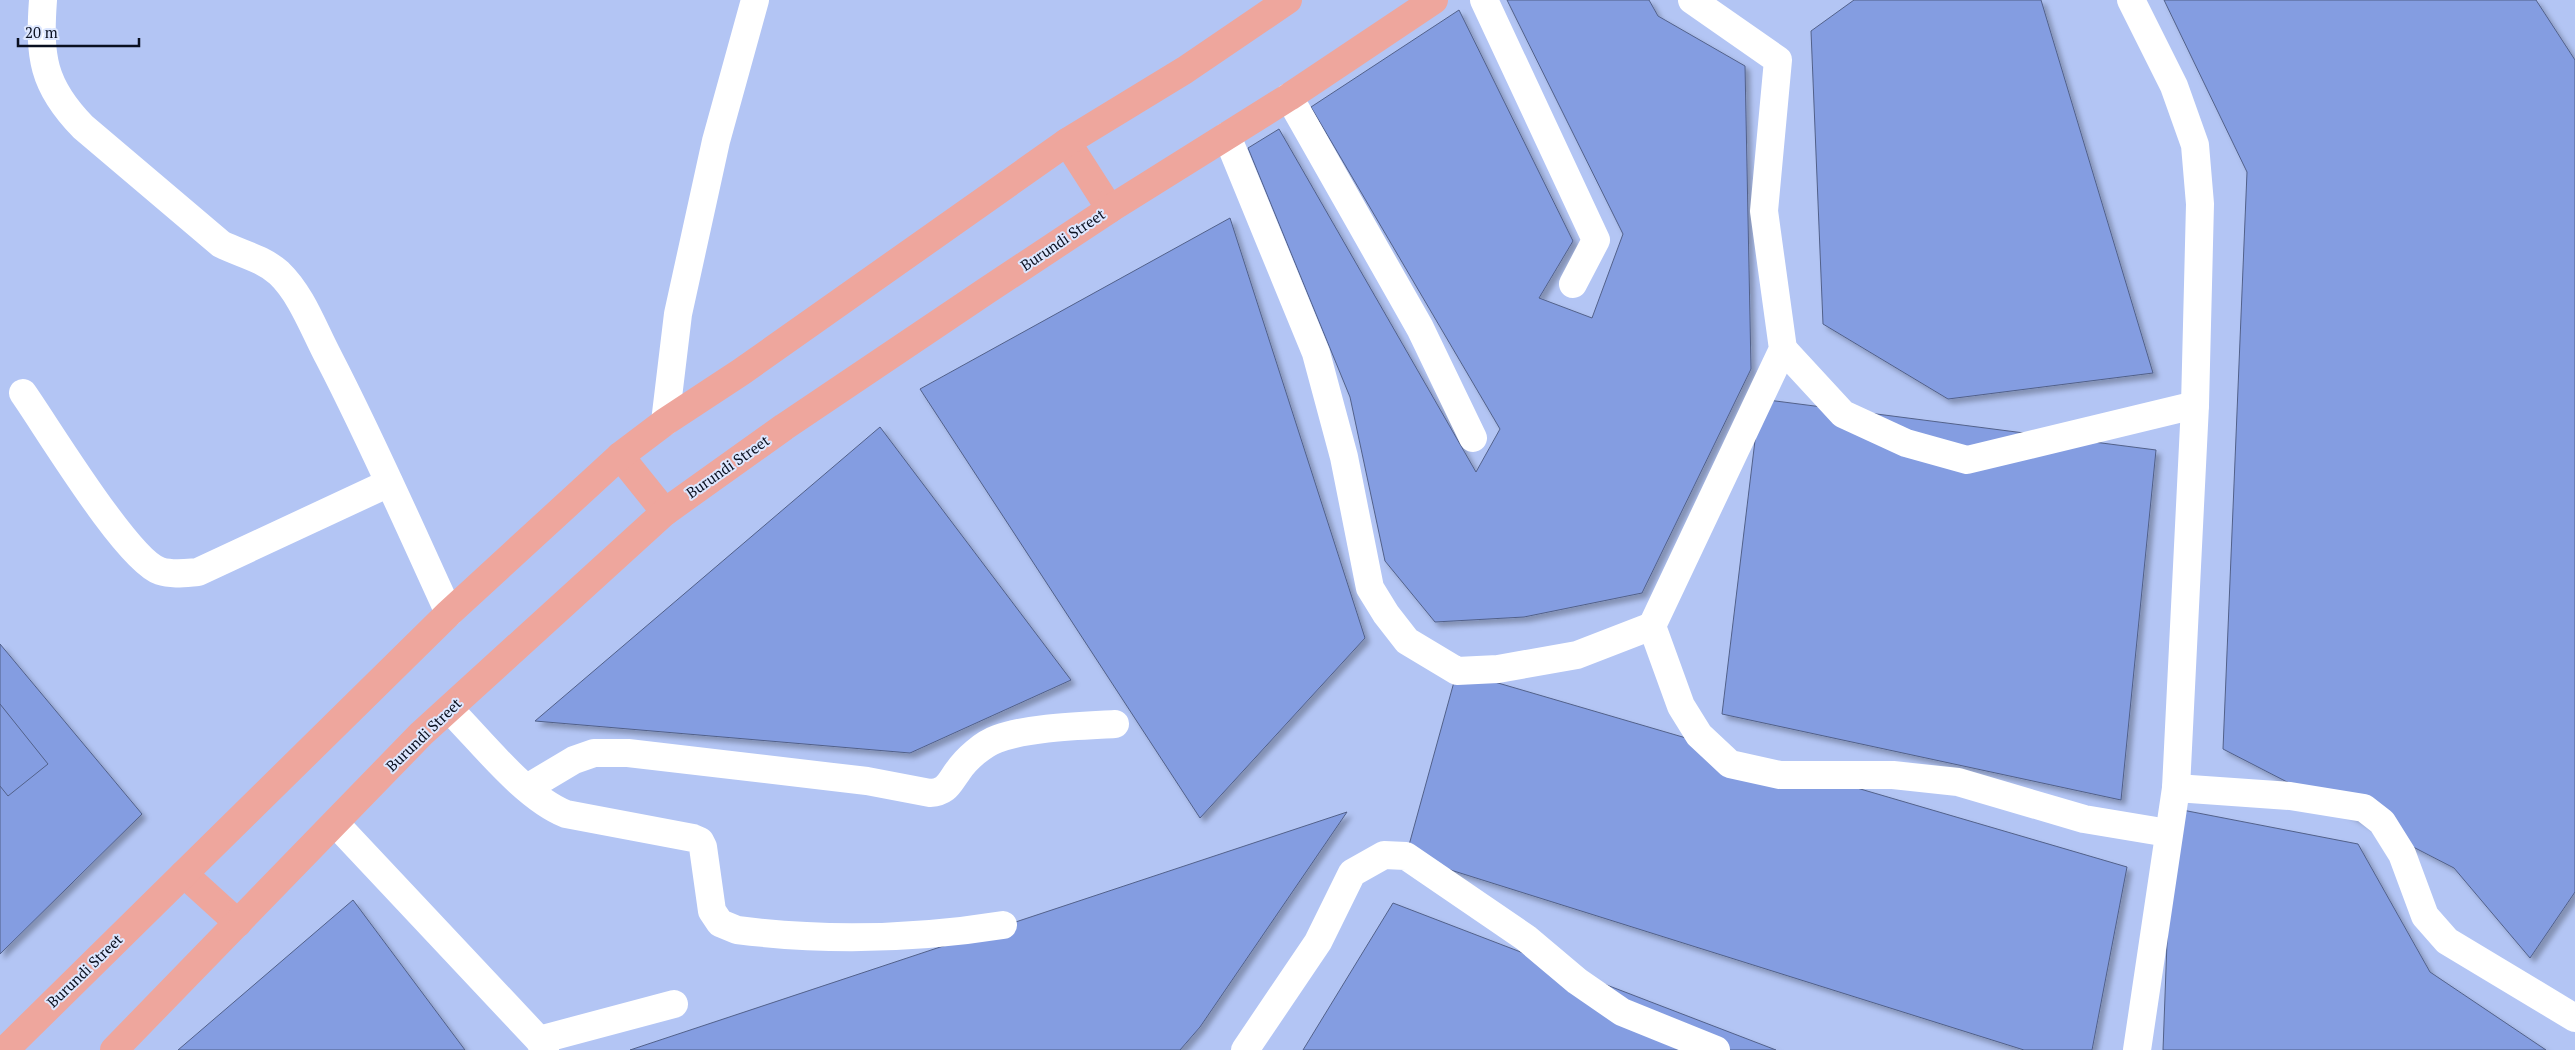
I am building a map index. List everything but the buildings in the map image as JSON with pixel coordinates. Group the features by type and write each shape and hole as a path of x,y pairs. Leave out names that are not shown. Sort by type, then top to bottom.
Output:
{"main road":[{"name":"Burundi Street","path":"5,1050 449,613 620,456 664,422 741,372 1067,142 1184,70 1288,0"},
{"name":"Burundi Street","path":"114,1050 336,824 421,734 450,710 664,512 792,421 1110,209 1289,97 1434,0"},
{"path":"1067,142 1110,209"},
{"path":"620,456 664,512"},
{"path":"184,874 238,923"}],"street":[{"path":"43,0 41,33 49,82 64,107 83,127 222,244 240,254 263,261 279,274 295,293 345,389 449,613"},
{"path":"664,422 678,314 716,141 755,0"},
{"path":"1484,0 1596,240 1573,284"},
{"path":"1227,136 1316,353 1344,458 1370,588 1386,614 1408,641 1457,671 1498,669 1577,655 1652,626 1783,348 1764,211 1778,60 1692,0"},
{"path":"2131,0 2174,86 2195,145 2200,204 2196,405 2176,788 2137,1050"},
{"path":"1289,97 1420,328 1473,438"},
{"path":"1783,348 1843,414 1906,444 1967,460 2196,405"},
{"path":"23,393 122,538 142,560 159,570 179,574 198,572 389,483"},
{"path":"1652,626 1681,706 1698,735 1730,764 1780,775 1892,775 1958,782 2084,819 2168,833"},
{"path":"450,710 527,788 551,808 566,814 693,838 700,841 703,847 712,911 720,923 736,930 861,936 949,932 1002,925"},
{"path":"527,788 574,760 594,753 628,753 866,781 939,793 947,788 958,770 968,760 996,740 1056,727 1115,724"},
{"path":"2176,788 2290,796 2364,808 2382,822 2402,854 2425,916 2447,941 2575,1018"},
{"path":"336,824 542,1045 674,1004"},
{"path":"1245,1050 1318,942 1352,873 1384,854 1406,856 1526,938 1577,981 1622,1012 1716,1050"}]}
